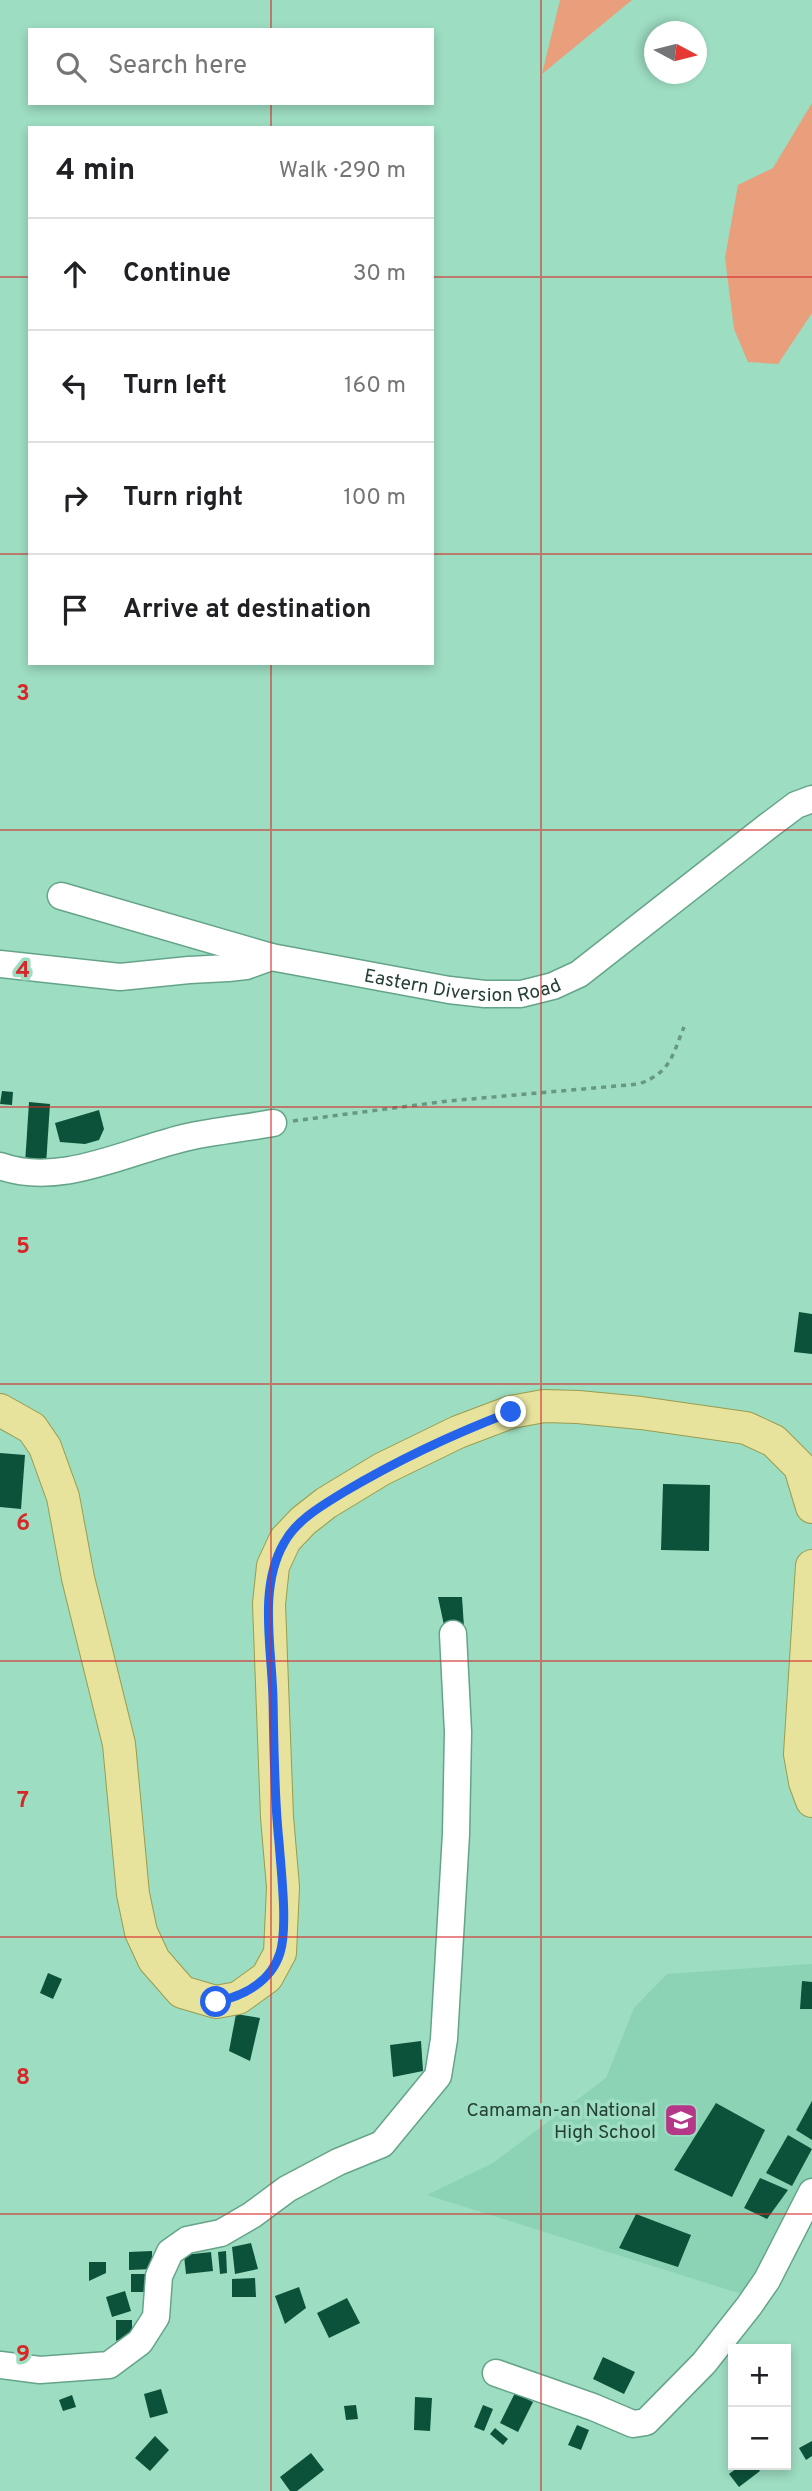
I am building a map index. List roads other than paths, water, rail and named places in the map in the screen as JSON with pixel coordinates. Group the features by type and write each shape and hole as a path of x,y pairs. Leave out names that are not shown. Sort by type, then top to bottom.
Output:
{"main road":[{"path":"0,1410 32,1428 45,1447 63,1497 78,1578 119,1744 132,1894 141,1932 154,1959 182,1992 216,2002 238,1997 267,1977 280,1953 283,1887 276,1817 269,1604 273,1566 285,1540 303,1521 326,1503 383,1469 458,1432 511,1412 544,1406 629,1412 746,1428 774,1441 800,1467 812,1507"},
{"path":"812,1566 800,1754 812,1801"}],"street":[{"name":"Eastern Diversion Road","path":"61,896 271,957 380,978 485,994 521,994 553,986 579,974 768,826 796,805 812,799"},
{"path":"0,964 120,978 246,966 271,957"},
{"path":"0,1166 15,1171 50,1172 91,1165 188,1137 273,1123"},
{"path":"0,2365 40,2370 109,2365 140,2342 156,2317 159,2276 170,2252 187,2240 220,2233 252,2215 287,2189 338,2162 382,2144 438,2076 444,2039 456,1834 458,1732 453,1634"},
{"path":"496,2373 634,2424 646,2422 704,2363 749,2306 767,2280 812,2192"}],"place":[{"name":"Camaman-an National High School","path":"681,2120"}]}
